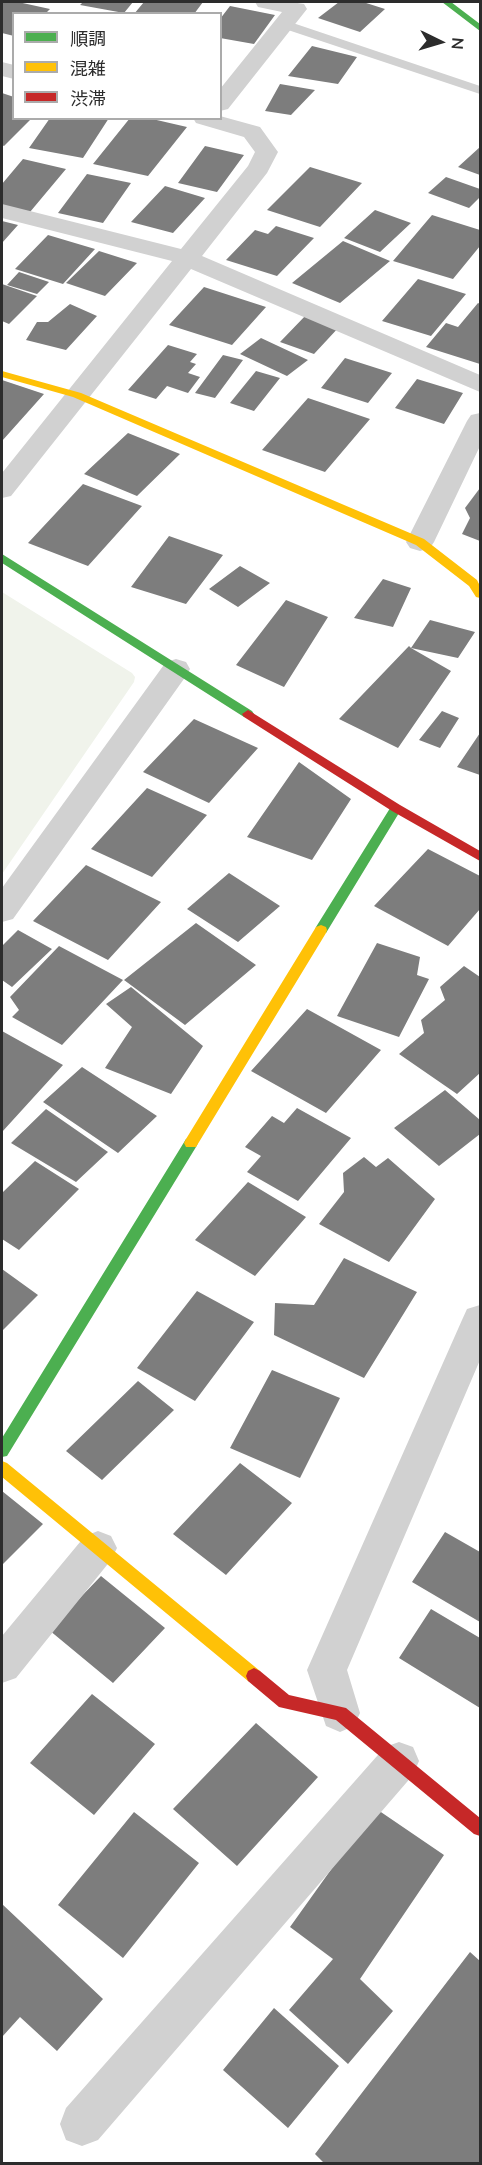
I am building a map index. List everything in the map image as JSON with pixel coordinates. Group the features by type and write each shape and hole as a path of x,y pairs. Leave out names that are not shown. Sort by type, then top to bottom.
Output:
{"main road":[{"path":"446,2 480,28"},
{"path":"2,374 77,395 420,542 473,583 480,594"},
{"path":"2,558 396,808 480,857"},
{"path":"2,1451 396,808"},
{"path":"2,1468 285,1702 340,1713 480,1828"}],"street":[{"path":"222,100 296,9 266,2"},
{"path":"2,490 259,168 267,152 252,132 222,120"},
{"path":"2,211 187,258 480,384"},
{"path":"420,542 480,421"},
{"path":"2,911 176,669"},
{"path":"340,1713 327,1670 480,1320"},
{"path":"2,1665 98,1548"},
{"path":"82,2124 399,1761"}],"lane":[{"path":"284,24 480,90"}],"shaded area":[{"path":"2,592 135,677 134,682 2,874"}],"building":[{"path":"2,2 18,2 50,9 47,12 12,12 12,36 2,33"},
{"path":"83,2 133,2 125,12 80,5"},
{"path":"144,2 203,2 196,12 136,12"},
{"path":"339,2 363,2 385,9 360,32 318,18"},
{"path":"230,6 275,15 254,44 222,38 222,16"},
{"path":"312,46 357,57 338,84 288,76"},
{"path":"280,84 315,90 291,115 265,111"},
{"path":"2,93 12,96 12,120 30,120 4,146 2,145"},
{"path":"49,120 108,120 83,158 29,148"},
{"path":"128,120 157,120 187,127 148,176 93,164"},
{"path":"205,146 244,155 217,192 178,183"},
{"path":"480,147 480,175 458,167"},
{"path":"23,159 66,169 30,212 2,205 2,184"},
{"path":"310,167 362,183 320,227 267,210"},
{"path":"87,174 131,183 103,223 58,213"},
{"path":"446,177 480,189 480,197 469,208 428,193"},
{"path":"165,186 205,198 173,233 131,222"},
{"path":"375,210 411,223 380,252 344,238"},
{"path":"432,215 480,230 480,246 453,279 393,261"},
{"path":"2,221 18,225 2,243"},
{"path":"276,226 314,238 277,276 226,260 255,230 268,234"},
{"path":"48,235 95,249 63,284 15,269"},
{"path":"343,241 390,261 340,303 292,283"},
{"path":"99,251 137,263 105,296 66,283"},
{"path":"19,272 49,282 37,294 7,285"},
{"path":"418,279 466,294 431,336 382,321"},
{"path":"2,284 37,296 9,324 2,321"},
{"path":"204,287 266,307 232,345 169,325"},
{"path":"478,303 480,304 480,364 426,347 446,323 458,327"},
{"path":"70,304 97,316 66,350 26,340 37,322 48,322"},
{"path":"307,314 340,326 314,354 280,342"},
{"path":"261,338 308,360 287,376 240,354"},
{"path":"168,345 197,354 190,362 196,364 188,373 200,377 188,393 167,386 156,399 128,390"},
{"path":"223,355 243,360 215,398 195,393"},
{"path":"345,358 392,373 368,403 321,388"},
{"path":"256,371 280,378 254,411 230,403"},
{"path":"417,379 463,393 444,424 395,408"},
{"path":"2,380 44,394 2,441"},
{"path":"308,398 370,419 325,472 262,450"},
{"path":"128,433 180,454 137,496 84,474"},
{"path":"83,484 142,506 88,566 28,543"},
{"path":"480,488 480,541 462,534 470,518 465,508"},
{"path":"169,536 223,555 186,604 131,587"},
{"path":"240,566 270,583 238,607 209,589"},
{"path":"383,579 411,588 393,627 354,618"},
{"path":"286,600 328,617 284,687 236,665"},
{"path":"430,620 475,632 458,658 411,648"},
{"path":"409,646 451,671 398,748 339,719"},
{"path":"442,711 459,718 440,748 419,740"},
{"path":"194,719 258,748 209,803 143,772"},
{"path":"480,733 480,775 457,767"},
{"path":"299,762 351,799 312,860 247,837"},
{"path":"147,788 207,815 152,877 91,849"},
{"path":"428,849 480,876 480,909 448,946 374,906"},
{"path":"86,865 161,902 108,960 33,921"},
{"path":"229,873 280,906 238,942 187,909"},
{"path":"196,923 256,965 185,1025 124,980"},
{"path":"18,930 52,949 12,987 2,980 2,946"},
{"path":"377,943 420,957 417,975 429,979 399,1037 337,1016"},
{"path":"59,946 123,980 62,1045 12,1017 19,1010 10,997"},
{"path":"464,966 480,977 480,1073 457,1094 399,1054 424,1033 421,1020 445,1000 440,987"},
{"path":"131,987 203,1046 171,1094 105,1068 132,1027 106,1004"},
{"path":"307,1009 381,1050 326,1113 251,1071"},
{"path":"2,1031 63,1065 2,1132"},
{"path":"82,1067 157,1116 118,1153 43,1102"},
{"path":"445,1090 480,1120 480,1134 439,1166 394,1128"},
{"path":"297,1108 351,1138 298,1201 247,1172 261,1156 245,1147 272,1116 284,1123"},
{"path":"46,1109 108,1152 76,1182 11,1143"},
{"path":"364,1157 376,1167 388,1158 435,1199 389,1262 319,1224 344,1192 343,1173"},
{"path":"35,1161 79,1189 19,1250 2,1239 2,1193"},
{"path":"248,1182 306,1217 255,1276 195,1240"},
{"path":"344,1258 417,1292 364,1378 274,1335 275,1303 314,1305"},
{"path":"2,1269 38,1295 2,1331"},
{"path":"197,1291 254,1322 195,1401 137,1368"},
{"path":"272,1370 340,1398 300,1478 230,1448"},
{"path":"138,1381 174,1410 102,1480 66,1451"},
{"path":"240,1463 292,1503 226,1575 173,1534"},
{"path":"2,1491 43,1524 2,1565"},
{"path":"445,1532 480,1552 480,1622 412,1582"},
{"path":"101,1576 165,1628 113,1683 49,1630"},
{"path":"431,1609 480,1638 480,1708 399,1658"},
{"path":"92,1694 155,1744 94,1815 30,1763"},
{"path":"256,1723 318,1777 237,1866 173,1809"},
{"path":"375,1808 444,1855 360,1979 393,2011 348,2064 289,2010 333,1959 290,1927"},
{"path":"134,1812 199,1863 123,1958 58,1905"},
{"path":"2,1904 103,1999 57,2051 20,2017 2,2037"},
{"path":"470,1952 480,1961 480,2164 325,2164 315,2154"},
{"path":"274,2008 339,2066 288,2128 223,2070"}],"traffic: fast":[{"path":"446,2 480,28"},
{"path":"2,558 248,714"},
{"path":"321,930 396,808"},
{"path":"2,1451 191,1143"}],"traffic: slow":[{"path":"2,374 77,395 420,542 473,583 480,594"},
{"path":"191,1143 321,930"},
{"path":"2,1468 254,1676"}],"traffic: jam":[{"path":"248,714 396,808 480,857"},
{"path":"254,1676 285,1702 340,1713 480,1828"}]}
